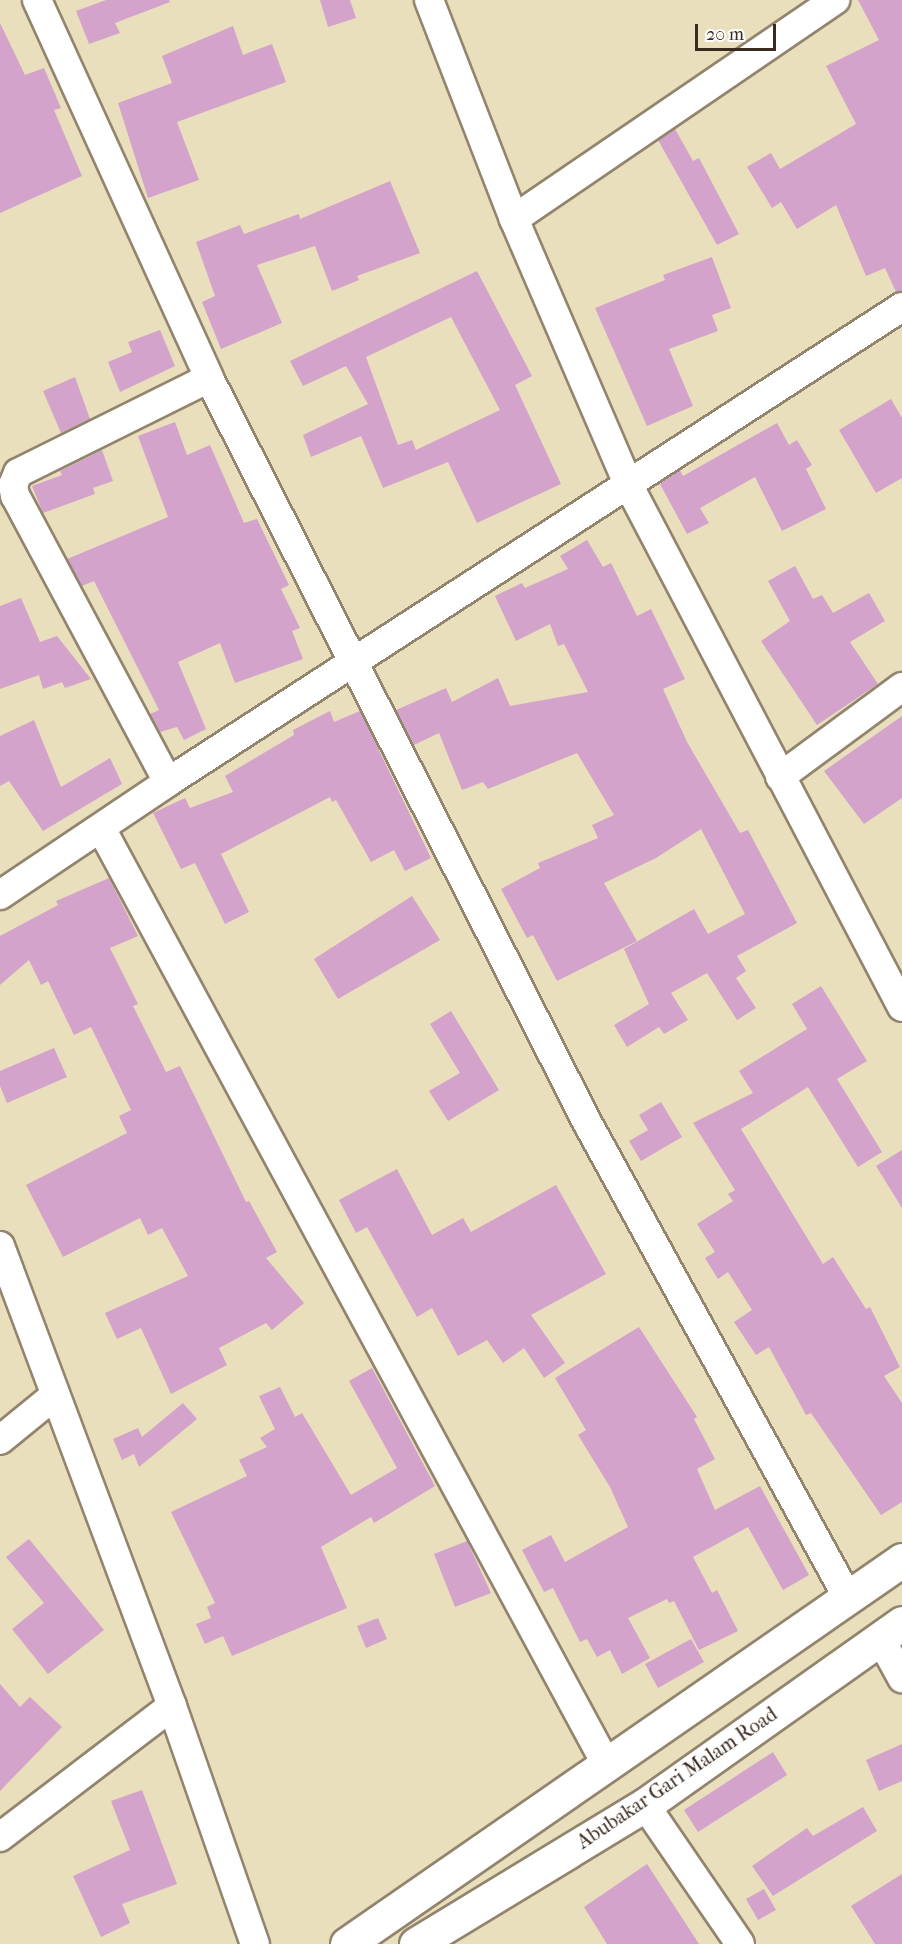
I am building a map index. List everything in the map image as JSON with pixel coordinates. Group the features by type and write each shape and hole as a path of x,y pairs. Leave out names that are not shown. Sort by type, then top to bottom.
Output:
{"street":[{"path":"37,0 209,378 356,662 588,1124 847,1596"},
{"path":"429,0 514,219 629,486 902,1007"},
{"path":"514,219 835,0"},
{"path":"0,896 102,830 168,782 902,308"},
{"path":"168,782 15,496 13,485 18,473 209,378"},
{"path":"780,777 902,687"},
{"path":"102,830 605,1762"},
{"path":"0,1246 54,1396 172,1706 255,1944"},
{"path":"0,1440 54,1396"},
{"path":"347,1944 605,1762 902,1560"},
{"path":"891,1631 902,1678"},
{"name":"Abubakar Gari Malam Road","path":"416,1944 645,1805 891,1631"},
{"path":"0,1837 172,1706"},
{"path":"645,1805 740,1944"}],"building":[{"path":"106,0 169,0 170,2 115,23 120,33 89,44 76,11"},
{"path":"320,0 350,0 356,18 328,27"},
{"path":"858,0 902,0 902,291 896,292 885,268 866,276 836,205 797,229 781,202 772,208 747,167 771,153 780,169 856,124 826,66 879,40"},
{"path":"0,23 25,75 44,68 61,108 54,110 82,176 0,213"},
{"path":"233,26 243,55 272,44 286,82 177,122 199,180 148,198 118,103 172,83 162,56"},
{"path":"675,129 693,161 699,158 739,234 717,245 658,140"},
{"path":"390,181 420,253 357,276 359,280 332,291 315,246 257,265 282,323 221,349 202,302 215,296 196,242 240,225 244,234 299,214 300,219"},
{"path":"712,257 731,308 712,315 718,331 669,349 693,406 647,426 595,308 665,280 663,275"},
{"path":"477,271 532,376 515,385 561,484 477,523 448,462 383,488 361,436 311,457 303,435 368,404 346,366 303,386 290,361","holes":["451,317 500,410 416,450 412,440 398,445 366,357"]},
{"path":"160,330 175,366 120,392 108,362 132,352 128,342"},
{"path":"75,377 90,419 61,433 43,391"},
{"path":"891,399 902,418 902,478 876,493 839,430"},
{"path":"175,422 187,455 210,445 244,523 257,519 289,585 281,589 300,628 292,631 303,659 235,683 220,643 178,662 206,729 184,740 177,727 160,732 150,714 159,710 94,581 82,586 67,559 168,517 138,436"},
{"path":"777,423 789,445 797,440 812,465 806,469 826,509 782,531 755,477 700,508 709,523 687,534 660,484 680,470 683,476"},
{"path":"102,450 113,481 93,488 95,494 43,513 32,486 62,475 60,471"},
{"path":"587,540 603,567 611,563 637,616 651,609 685,679 663,689 687,742 740,833 748,830 797,923 737,956 746,971 736,978 756,1008 737,1020 707,973 671,993 688,1020 664,1034 659,1027 627,1047 614,1025 649,1004 624,949 694,909 708,934 745,914 701,829 656,858 604,883 637,941 557,981 533,935 527,938 501,889 540,868 538,863 598,838 592,825 614,815 577,753 488,789 483,782 462,790 439,733 414,745 396,710 446,688 452,702 498,678 510,706 588,692 564,644 558,646 550,624 516,641 495,596 522,583 525,588 568,569 560,556"},
{"path":"795,566 813,599 822,595 833,613 869,593 885,621 850,642 878,684 817,725 761,641 790,621 768,581"},
{"path":"21,598 40,642 57,636 91,679 65,688 62,682 43,689 39,675 0,689 0,606"},
{"path":"330,711 334,722 360,711 431,858 405,871 394,850 371,862 336,800 332,802 330,797 221,854 249,912 225,924 195,863 181,869 153,813 185,798 190,808 233,792 225,776 294,735 293,730"},
{"path":"902,716 902,798 864,824 824,771"},
{"path":"34,720 61,787 110,758 122,784 43,831 9,781 0,786 0,736"},
{"path":"109,878 138,936 110,948 138,1004 133,1006 166,1072 180,1066 246,1202 249,1201 277,1252 266,1258 304,1303 272,1330 266,1323 219,1348 227,1365 171,1394 141,1328 117,1339 105,1313 188,1276 162,1228 148,1235 140,1218 63,1257 26,1185 127,1133 119,1116 131,1110 91,1027 74,1035 48,981 41,985 29,960 0,985 0,936 58,905 56,901"},
{"path":"412,896 440,940 338,999 314,959"},
{"path":"821,986 867,1061 837,1079 882,1152 858,1167 808,1087 741,1129 823,1264 833,1257 866,1309 870,1307 900,1367 884,1376 902,1403 902,1502 881,1515 811,1413 806,1415 769,1347 756,1355 734,1322 752,1310 728,1272 718,1279 705,1258 715,1252 697,1224 733,1201 728,1194 735,1190 693,1123 753,1093 739,1071 807,1029 792,1004"},
{"path":"451,1011 499,1090 448,1121 429,1091 460,1073 430,1024"},
{"path":"54,1048 67,1077 7,1103 0,1086 0,1071"},
{"path":"661,1102 682,1137 641,1161 629,1141 648,1130 639,1115"},
{"path":"902,1150 902,1208 876,1166"},
{"path":"397,1169 432,1235 463,1218 471,1232 556,1185 606,1274 531,1315 565,1363 544,1378 524,1348 503,1363 487,1340 458,1356 432,1308 417,1317 367,1227 356,1233 339,1200"},
{"path":"639,1327 697,1417 694,1419 715,1459 697,1469 715,1510 760,1486 809,1575 783,1590 748,1527 693,1557 712,1593 717,1590 738,1631 699,1650 674,1601 669,1603 667,1599 628,1618 650,1658 622,1674 610,1650 597,1657 587,1639 580,1642 553,1588 544,1592 522,1550 551,1535 565,1562 628,1527 610,1487 578,1435 586,1430 555,1378"},
{"path":"372,1368 435,1486 374,1523 371,1517 321,1547 347,1608 232,1656 223,1636 205,1644 196,1624 211,1618 207,1607 215,1603 171,1512 247,1476 239,1460 267,1447 260,1438 275,1429 259,1396 280,1387 295,1417 302,1413 351,1495 397,1468 349,1381"},
{"path":"183,1403 197,1419 139,1467 134,1454 122,1460 113,1439 138,1428 142,1437"},
{"path":"29,1539 104,1630 48,1674 12,1629 44,1603 6,1557"},
{"path":"467,1541 491,1593 455,1607 434,1554"},
{"path":"378,1618 387,1639 366,1648 357,1626"},
{"path":"691,1639 704,1662 658,1688 645,1664"},
{"path":"0,1684 20,1707 30,1697 62,1727 0,1791"},
{"path":"902,1744 902,1781 879,1791 866,1760"},
{"path":"773,1752 787,1775 698,1832 684,1810"},
{"path":"142,1790 177,1884 122,1904 130,1923 101,1937 73,1876 130,1850 111,1801"},
{"path":"863,1807 877,1831 773,1896 752,1866 807,1828 813,1836"},
{"path":"647,1864 699,1944 607,1944 584,1907"},
{"path":"902,1874 902,1944 875,1944 851,1906"},
{"path":"764,1889 776,1910 758,1920 746,1899"}]}
